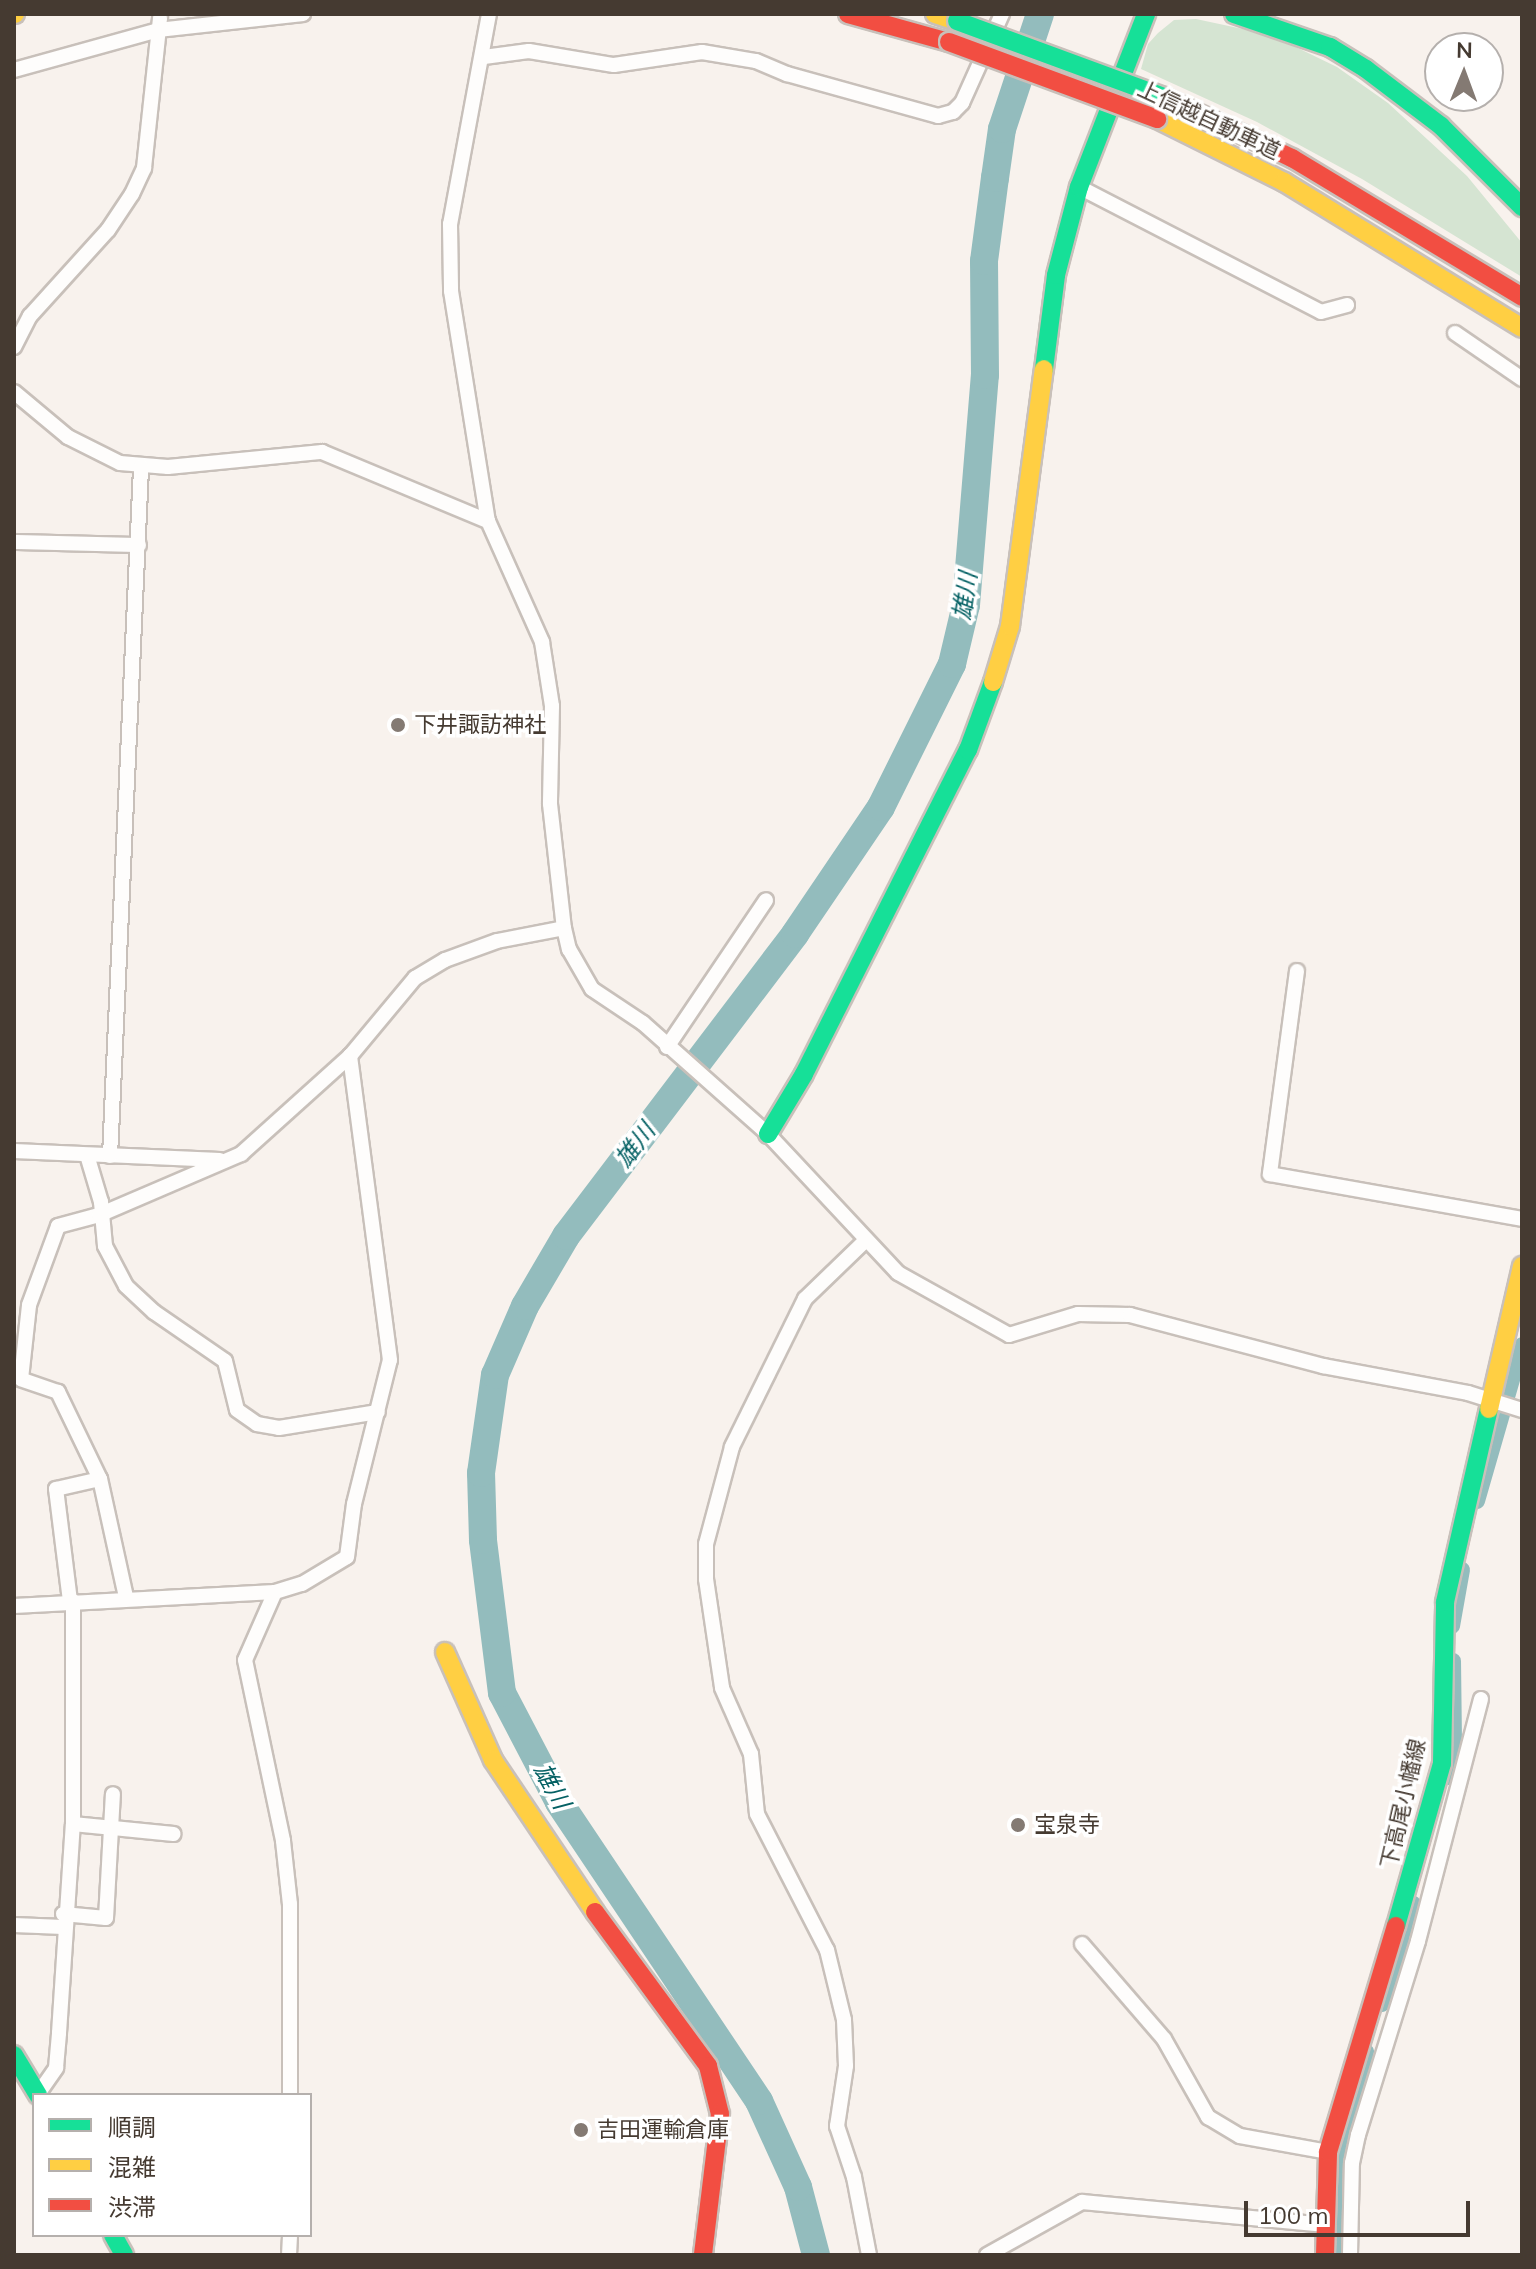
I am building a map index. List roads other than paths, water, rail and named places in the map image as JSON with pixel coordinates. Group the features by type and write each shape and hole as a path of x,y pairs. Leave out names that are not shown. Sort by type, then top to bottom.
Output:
{"main road":[{"name":"上信越自動車道","path":"848,14 949,42 1157,119 1284,182 1522,328"},
{"name":"上信越自動車道","path":"935,14 1164,97 1292,158 1522,297"},
{"path":"768,1134 804,1074 968,750 996,674 1010,626 1024,533 1051,305 1079,187 1146,14"},
{"path":"1234,14 1330,47 1366,69 1441,126 1522,207"},
{"name":"下高尾小幡線","path":"1325,2255 1328,2152 1395,1932 1442,1763 1442,1622 1488,1402 1522,1266"},
{"path":"445,1652 493,1760 635,1971 708,2066 720,2114 703,2255"},
{"path":"14,2055 37,2093"},
{"path":"114,2237 124,2255"}],"street":[{"path":"14,70 159,24 303,14"},
{"path":"489,14 484,57 450,224 451,291 488,521 542,642 549,680 550,804 564,928 569,949 592,989 669,1048 768,1134 898,1273 1009,1335 1078,1314 1130,1315 1323,1366 1468,1393 1488,1402 1522,1410"},
{"path":"484,57 529,51 614,65 702,52 756,61 787,74 938,116 953,112 962,103 1002,14"},
{"path":"14,347 30,316 108,230 132,194 144,168 159,24"},
{"path":"1079,187 1321,312 1347,305"},
{"path":"1455,333 1522,379"},
{"path":"14,392 95,453 141,467 322,452 488,521"},
{"path":"110,1156 118,899 141,467"},
{"path":"14,542 139,545"},
{"path":"669,1048 766,900"},
{"path":"126,1597 100,1479 58,1392 21,1379 29,1305 58,1226 99,1215 190,1179 221,1160 241,1154 350,1056 415,978 497,941 564,928"},
{"path":"1297,971 1270,1174 1522,1219"},
{"path":"14,1606 126,1597 275,1592 302,1584 347,1557 390,1360 350,1056"},
{"path":"14,1151 221,1160"},
{"path":"87,1155 101,1202 99,1215 105,1246 126,1286 154,1312 225,1361 237,1410 257,1424 279,1428 378,1412"},
{"path":"866,1240 805,1299 739,1433 706,1544 706,1579 722,1688 751,1754 757,1814 827,1950 844,2020 846,2066 837,2126 869,2255"},
{"path":"39,2093 56,2068 63,1920 73,1824 72,1601 56,1489 100,1479"},
{"path":"275,1592 245,1660 283,1841 290,1904 290,2093"},
{"path":"1350,2255 1352,2163 1418,1941 1481,1699"},
{"path":"14,1925 106,1918 113,1794"},
{"path":"73,1824 174,1834"},
{"path":"1395,1932 1418,1941"},
{"path":"1082,1944 1164,2039 1208,2117 1240,2136 1328,2152"},
{"path":"987,2255 1082,2202 1326,2225"}],"waterway":[{"name":"雄川","path":"816,2255 798,2187 759,2101 559,1802 502,1693 483,1540 481,1473 495,1375 525,1306 566,1236 795,934 881,807 952,664 966,605 985,375 984,261 995,178 1002,129 1040,14"},
{"path":"1477,1501 1522,1345"},
{"path":"1452,1626 1462,1570"},
{"path":"1448,1777 1454,1742 1453,1661"},
{"path":"1382,2004 1413,1904"},
{"path":"1335,2255 1341,2139 1366,2052"}],"place":[{"name":"下井諏訪神社","path":"398,725"},
{"name":"宝泉寺","path":"1018,1825"},
{"name":"吉田運輸倉庫","path":"581,2130"}]}
